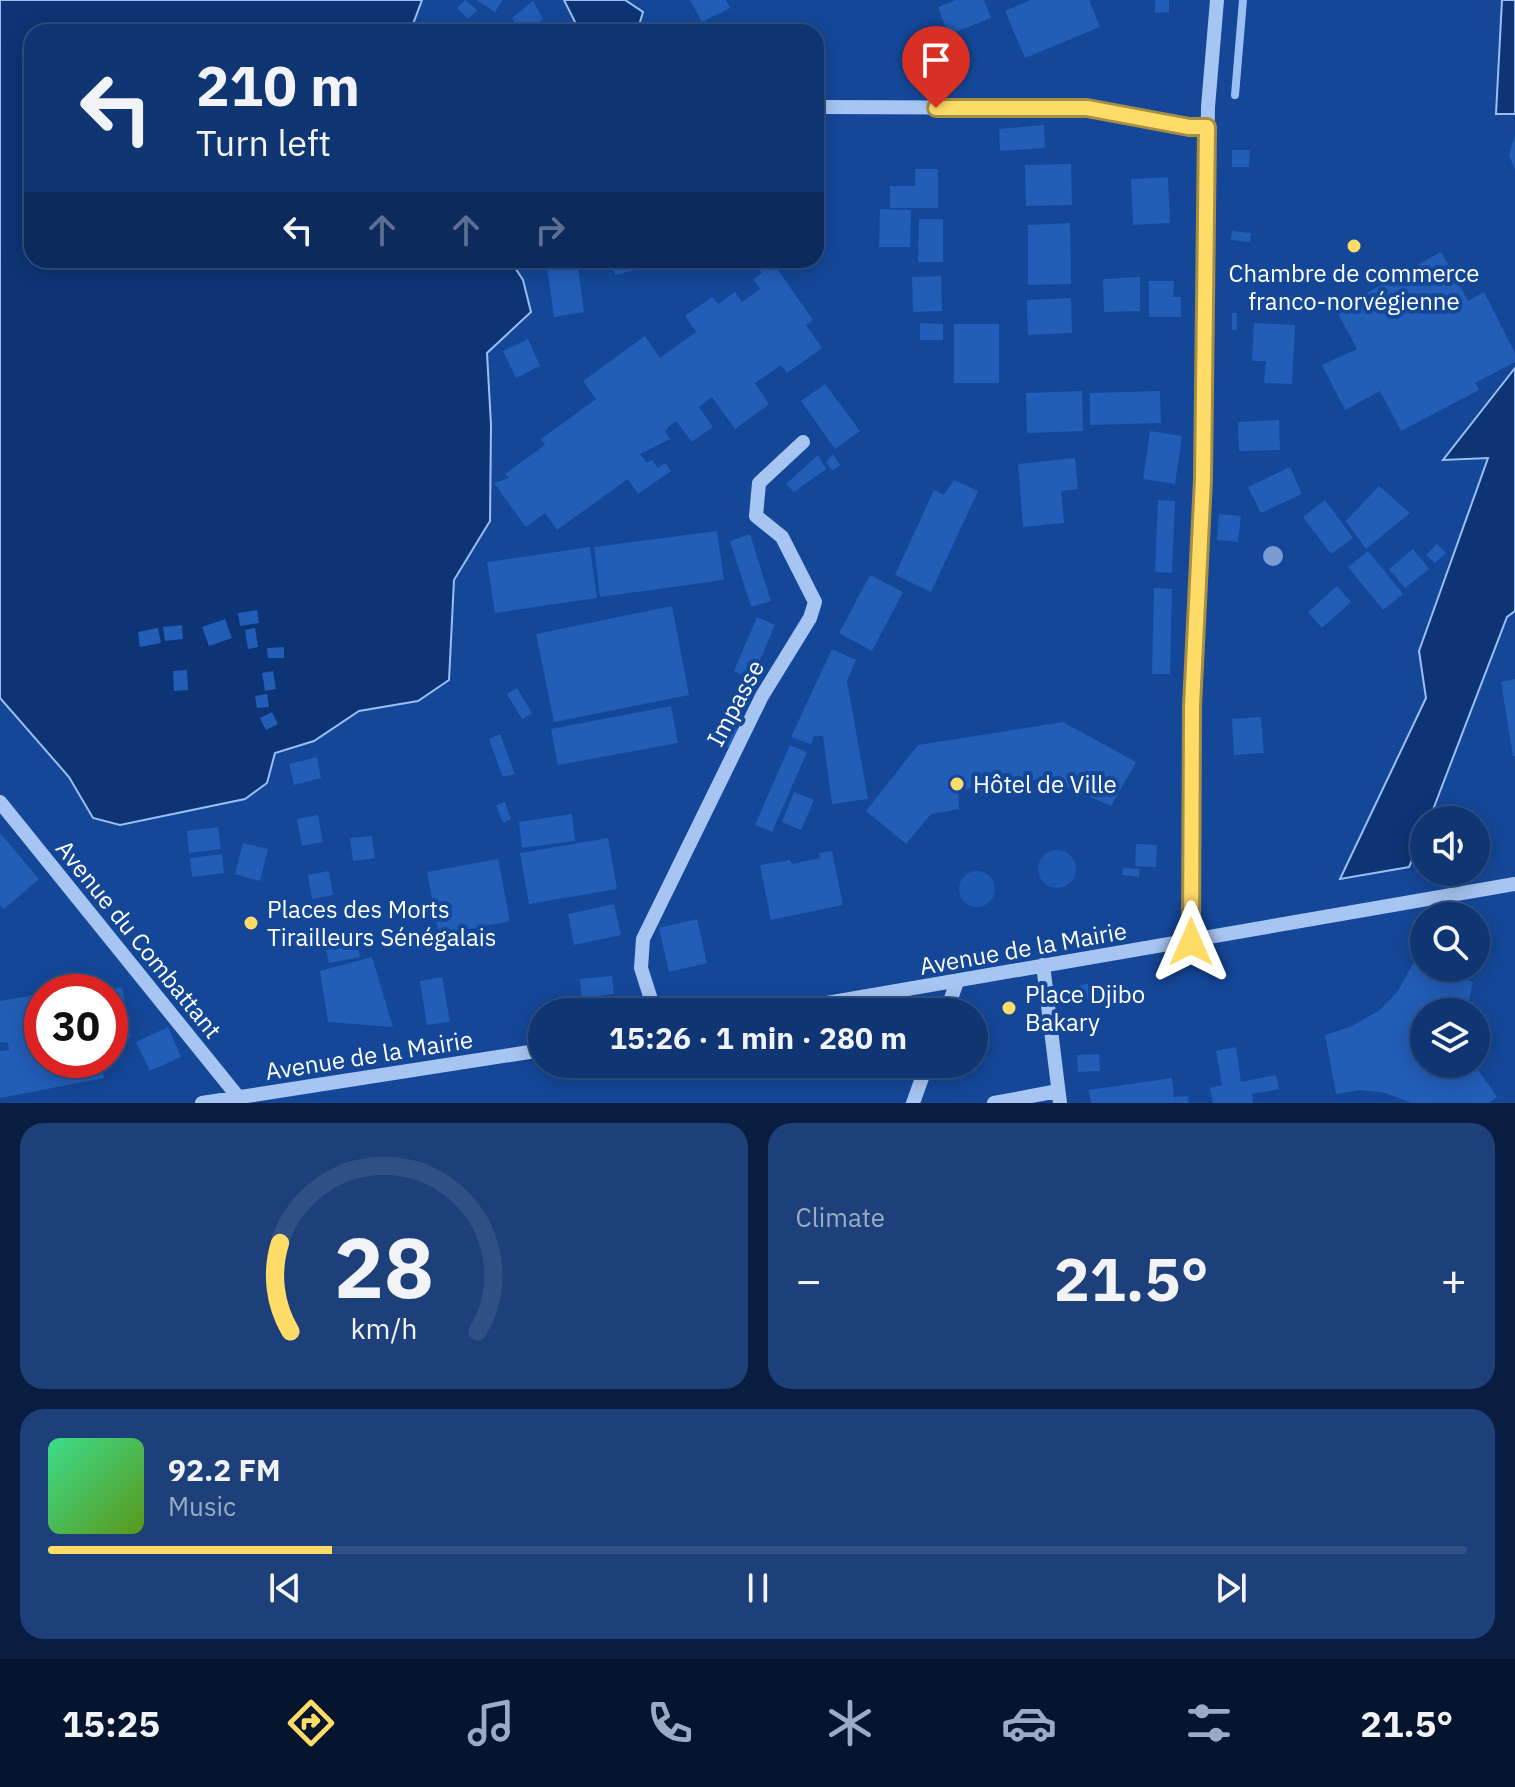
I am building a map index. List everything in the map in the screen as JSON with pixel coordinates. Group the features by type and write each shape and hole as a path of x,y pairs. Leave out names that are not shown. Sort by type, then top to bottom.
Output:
{"street":[{"path":"1191,942 1192,706 1203,479 1207,127 1217,0"},
{"path":"824,107 1087,108 1189,127 1207,127"},
{"name":"Impasse","path":"651,998 641,968 643,939 762,696 810,618 815,602 782,537 756,516 759,483 803,442"},
{"name":"Avenue du Combattant","path":"0,802 242,1100"},
{"name":"Avenue de la Mairie","path":"860,998 1515,884"},
{"path":"994,1103 1059,1097 1043,965"},
{"path":"951,998 957,982"},
{"name":"Avenue de la Mairie","path":"202,1103 242,1100 528,1052"},
{"path":"913,1103 922,1078"}],"shaded area":[{"path":"0,0 422,0 413,24 24,24 24,268 515,268 523,280 531,312 487,353 491,425 490,521 454,580 449,680 418,701 359,711 314,741 275,753 267,783 245,799 120,825 93,818 69,777 0,698"},
{"path":"564,0 625,0 643,12 639,24 576,24"},
{"path":"1502,0 1515,0 1515,114 1496,114"},
{"path":"1515,368 1515,611 1507,617 1434,806 1410,806 1409,867 1340,879 1426,698 1419,651 1488,458 1443,460"},
{"path":"1057,850 1071,855 1076,869 1071,883 1057,888 1043,883 1038,869 1043,855"},
{"path":"977,871 990,876 995,889 990,902 977,907 964,902 959,889 964,876"}],"building":[{"path":"465,0 477,10 468,19 457,8"},
{"path":"476,0 503,0 495,12"},
{"path":"690,0 726,0 730,8 702,22"},
{"path":"956,0 984,0 991,18 948,35 938,7"},
{"path":"1031,0 1089,0 1100,27 1025,58 1005,11"},
{"path":"1155,0 1169,0 1169,12 1155,13"},
{"path":"533,1 543,19 537,24 515,24 512,18"},
{"path":"1044,125 1045,148 1000,151 999,129"},
{"path":"1515,135 1515,170 1509,155"},
{"path":"1232,150 1250,150 1249,167 1232,167"},
{"path":"1071,164 1072,205 1026,206 1025,165"},
{"path":"915,169 938,169 938,208 890,208 890,186 915,186"},
{"path":"1168,177 1170,223 1133,225 1131,179"},
{"path":"880,209 911,210 910,247 879,247"},
{"path":"919,219 943,219 943,262 918,262"},
{"path":"1070,223 1071,284 1028,285 1028,225"},
{"path":"1232,231 1251,233 1250,242 1231,240"},
{"path":"1441,252 1468,301 1484,292 1515,353 1515,362 1475,383 1479,390 1401,431 1380,391 1345,410 1322,365 1357,349 1336,310"},
{"path":"547,268 578,268 584,312 554,317"},
{"path":"613,268 642,268 615,275"},
{"path":"759,268 777,268 813,320 806,325 822,348 787,373 781,365 755,383 769,404 735,429 712,397 699,407 713,427 692,442 676,421 669,426 665,431 670,439 640,454 647,463 652,460 658,468 665,463 671,471 638,494 628,479 557,530 545,513 526,527 494,483 509,478 505,474 545,445 541,439 596,399 583,381 645,336 660,358 696,332 685,316 712,297 718,304 735,292 742,302 760,289 753,279 762,273"},
{"path":"941,276 942,311 913,312 912,277"},
{"path":"1140,277 1140,311 1104,312 1103,279"},
{"path":"1149,281 1174,281 1173,297 1181,297 1181,317 1149,317"},
{"path":"1071,298 1072,333 1028,335 1027,300"},
{"path":"1232,313 1237,313 1237,330 1232,330"},
{"path":"920,323 943,324 943,340 920,340"},
{"path":"1254,323 1295,325 1292,384 1264,383 1266,361 1252,361"},
{"path":"954,324 999,324 999,383 954,383"},
{"path":"528,339 540,366 516,378 503,351"},
{"path":"825,384 860,431 835,449 801,401"},
{"path":"1082,391 1083,431 1027,433 1026,393"},
{"path":"1160,391 1161,423 1090,425 1090,393"},
{"path":"1279,420 1280,450 1239,451 1238,422"},
{"path":"1150,431 1182,436 1175,484 1143,479"},
{"path":"833,454 840,465 833,471 826,462"},
{"path":"818,455 826,469 794,492 786,484"},
{"path":"1075,458 1078,489 1061,491 1064,523 1023,527 1018,464"},
{"path":"1290,467 1302,494 1261,513 1248,487"},
{"path":"954,480 978,491 931,592 895,575 934,490 944,495"},
{"path":"1379,486 1410,513 1366,549 1346,521"},
{"path":"1158,500 1175,501 1172,573 1155,572"},
{"path":"1325,500 1353,538 1331,554 1303,517"},
{"path":"1219,514 1241,516 1238,542 1217,540"},
{"path":"717,531 724,580 600,597 594,547"},
{"path":"750,534 771,601 751,607 730,541"},
{"path":"1437,544 1446,553 1435,563 1426,555"},
{"path":"590,547 597,598 495,613 487,562"},
{"path":"1413,549 1429,569 1405,588 1389,569"},
{"path":"1368,551 1403,594 1383,610 1348,567"},
{"path":"870,575 903,592 872,651 839,633"},
{"path":"1337,586 1351,602 1322,628 1308,612"},
{"path":"1154,588 1172,589 1170,674 1152,674"},
{"path":"672,606 689,695 554,722 536,634"},
{"path":"257,610 259,623 240,626 238,613"},
{"path":"757,617 775,625 752,679 734,671"},
{"path":"225,619 232,638 209,646 202,627"},
{"path":"182,625 183,639 165,641 163,627"},
{"path":"158,628 161,643 140,647 138,632"},
{"path":"255,628 258,647 248,649 245,630"},
{"path":"284,647 284,658 268,658 267,648"},
{"path":"832,649 856,660 847,681 868,799 832,804 823,736 814,736 811,744 791,737"},
{"path":"187,670 188,690 174,691 173,671"},
{"path":"273,671 276,689 265,691 262,673"},
{"path":"1515,679 1515,756 1513,756 1501,682"},
{"path":"517,688 532,713 522,719 507,694"},
{"path":"267,694 269,707 257,708 255,696"},
{"path":"671,706 678,743 558,765 551,729"},
{"path":"272,712 278,724 266,730 260,718"},
{"path":"1261,717 1264,753 1234,755 1232,719"},
{"name":"Hôtel de Ville","path":"1063,722 1136,762 1111,806 1050,780 1026,780 1023,792 978,796 975,787 958,791 959,809 931,814 906,844 866,811 918,745"},
{"path":"725,726 739,729 735,748 720,745"},
{"path":"500,734 515,774 503,777 489,739"},
{"path":"790,745 807,752 772,832 755,825"},
{"path":"317,757 321,778 294,785 289,764"},
{"path":"794,792 814,800 801,830 782,822"},
{"path":"505,802 511,819 503,823 496,805"},
{"path":"572,814 575,841 522,848 519,822"},
{"path":"318,815 323,842 302,846 297,819"},
{"path":"218,827 221,849 189,853 187,831"},
{"path":"0,833 39,879 4,909 0,905"},
{"path":"372,836 375,858 353,861 350,838"},
{"path":"608,838 617,889 529,904 520,853"},
{"path":"243,843 268,849 260,881 235,874"},
{"path":"1136,844 1157,845 1156,867 1135,866"},
{"path":"832,851 843,905 771,920 760,865 790,860 792,864 820,858 819,853"},
{"path":"222,854 224,873 192,877 190,858"},
{"path":"498,859 510,921 439,935 427,872"},
{"path":"1123,868 1139,869 1139,877 1122,875"},
{"path":"329,871 333,895 312,899 308,875"},
{"path":"614,904 621,935 574,945 568,914"},
{"path":"697,919 707,963 669,972 659,928"},
{"path":"357,942 360,957 329,963 326,949"},
{"path":"372,957 393,1027 328,1022 320,971"},
{"path":"1410,969 1410,982 1473,982 1469,998 1410,998 1410,1078 1484,1078 1497,1097 1489,1103 1411,1103 1386,1093 1360,1090 1336,1094 1325,1035 1352,1026 1380,1010 1398,991"},
{"path":"612,976 614,994 582,998 580,979"},
{"path":"442,977 450,1022 427,1025 420,981"},
{"path":"1096,982 1099,996 1079,1000 1077,986"},
{"path":"24,997 24,1078 104,1078 0,1098 0,1051 9,1050 8,1043 0,1042 0,1001"},
{"path":"168,1027 181,1057 150,1071 136,1042"},
{"path":"1236,1047 1241,1082 1276,1075 1279,1089 1252,1094 1253,1103 1213,1103 1210,1088 1222,1085 1216,1051"},
{"path":"1099,1054 1100,1071 1078,1072 1077,1055"},
{"path":"1172,1078 1174,1097 1188,1096 1189,1103 1091,1103 1089,1090"}],"waterway":[{"path":"1235,95 1243,0"}],"place":[{"name":"Chambre de commerce franco-norvégienne","path":"1354,246"},
{"name":"Hôtel de Ville","path":"957,784"},
{"name":"Places des Morts Tirailleurs Sénégalais","path":"251,923"},
{"name":"Place Djibo Bakary","path":"1009,1008"}],"route":[{"path":"936,108 1087,108 1189,127 1207,127 1203,479 1192,706 1191,942"}]}
